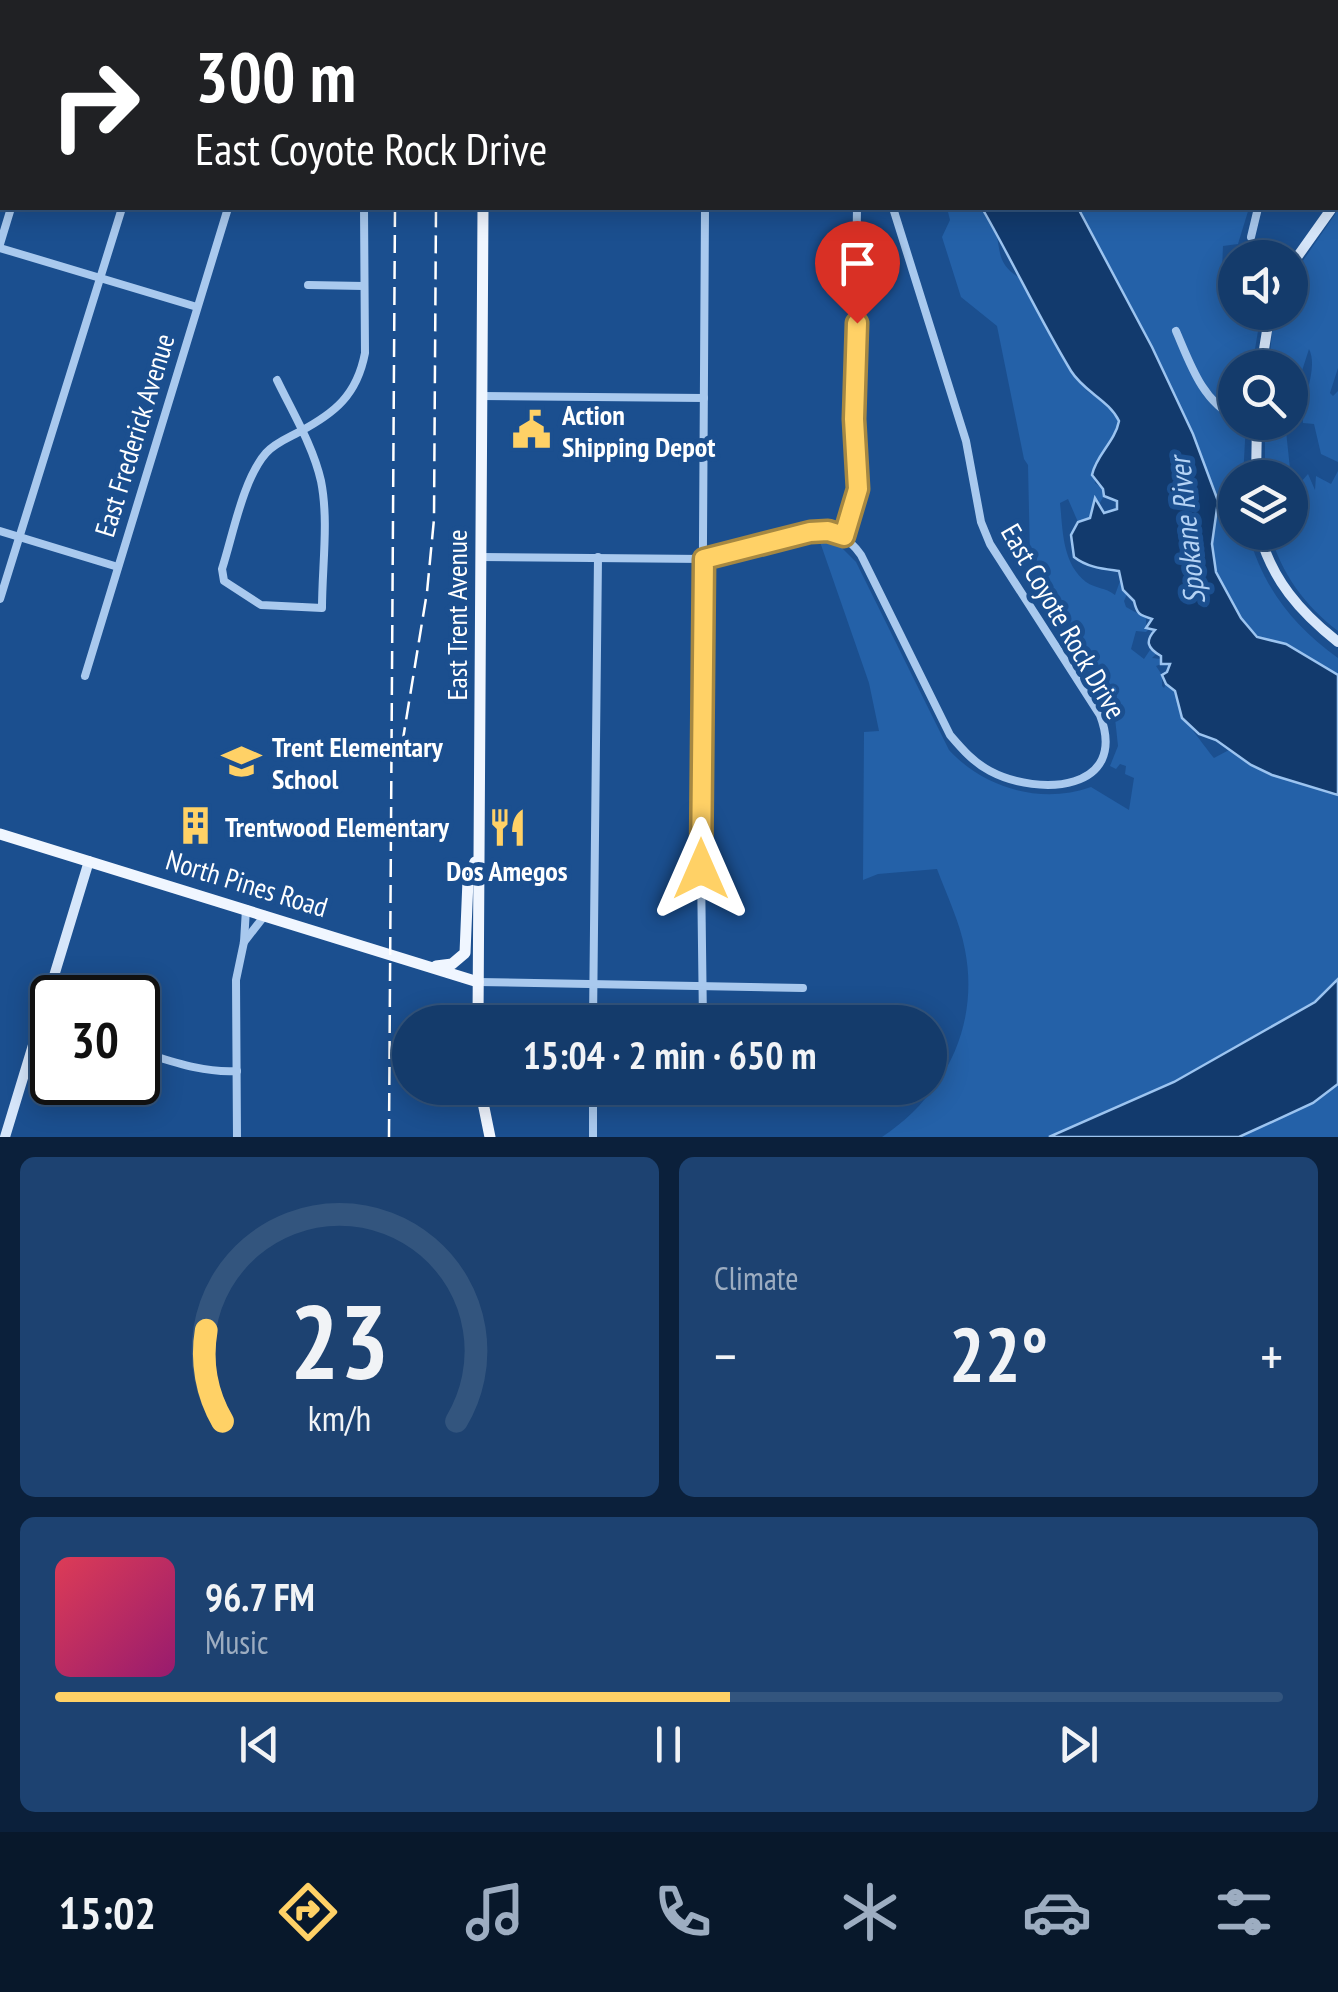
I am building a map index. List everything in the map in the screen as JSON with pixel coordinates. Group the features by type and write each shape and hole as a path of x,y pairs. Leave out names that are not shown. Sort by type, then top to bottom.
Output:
{"main road":[{"name":"East Trent Avenue","path":"478,1005 482,210"},
{"name":"North Pines Road","path":"0,834 478,982"},
{"path":"432,966 452,964 465,954 468,880 479,854"},
{"path":"483,1105 490,1137"}],"street":[{"path":"10,210 0,246 197,307"},
{"path":"0,599 121,210"},
{"name":"East Frederick Avenue","path":"84,676 227,210"},
{"path":"277,380 302,431 315,460 322,485 322,608 262,605 224,581 222,569 256,468 279,443 302,431 328,418 355,387 365,354 364,210"},
{"path":"703,1005 705,210"},
{"path":"481,557 704,559 810,532 828,531 844,536 858,489 854,419 857,210"},
{"name":"East Coyote Rock Drive","path":"844,536 861,555 950,735 967,756 1011,780 1059,786 1077,782 1092,772 1105,754 1108,734 990,544 981,522 966,441 894,210"},
{"path":"1251,237 1258,210"},
{"path":"1308,242 1331,210"},
{"path":"308,285 364,286"},
{"path":"1176,331 1194,371 1218,407"},
{"path":"481,396 704,398"},
{"path":"0,531 118,567"},
{"path":"1267,550 1284,588 1314,624 1338,642"},
{"path":"594,1005 598,558"},
{"path":"59,975 89,861"},
{"path":"237,1137 236,980 246,909"},
{"path":"244,942 265,914"},
{"path":"478,982 802,988"},
{"path":"160,1057 204,1070 237,1071"},
{"path":"5,1137 30,1067"},
{"path":"592,1137 593,1105"}],"shaded area":[{"path":"948,210 983,210 995,231 1002,261 1018,277 1072,373 1119,421 1108,448 1094,464 1095,483 1103,489 1104,496 1099,504 1098,499 1090,516 1078,522 1068,499 1060,503 1065,546 1072,566 1086,582 1115,595 1120,581 1127,594 1126,607 1146,618 1146,627 1150,628 1146,632 1136,631 1131,649 1144,659 1150,650 1157,653 1152,658 1161,659 1156,666 1162,675 1162,686 1166,684 1173,690 1180,712 1214,758 1229,750 1272,775 1338,795 1338,979 1315,1001 1174,1082 1049,1137 882,1137 919,1105 947,1105 947,1066 962,1032 968,978 960,929 937,869 878,874 863,880 864,732 879,731 869,683 819,539 836,542 856,562 949,750 963,763 1014,790 1053,794 1091,787 1129,810 1134,778 1125,774 1126,766 1110,766 1118,746 1115,718 1048,612 1030,557 1028,465 997,326 961,297 942,237 950,220"},
{"path":"1079,210 1248,210 1239,240 1218,240 1218,330 1258,330 1255,350 1218,350 1218,440 1245,440 1244,460 1218,460 1218,501 1193,434"},
{"path":"1338,210 1338,368 1330,393 1333,396 1338,391 1338,462 1321,454 1314,424 1308,423 1312,366 1309,349 1308,352 1270,350 1273,330 1308,330 1308,253"},
{"path":"1265,440 1287,440 1289,460 1265,460"},
{"path":"1338,471 1338,631 1296,588 1276,550 1308,550 1308,474 1315,490 1316,476 1331,484"},
{"path":"1218,501 1218,550 1253,550 1281,603 1338,658 1338,675 1286,644 1257,638 1241,618 1216,572 1212,544"},
{"path":"1338,1084 1338,1137 1239,1137 1313,1103"}],"water":[{"name":"Spokane River","path":"983,210 1079,210 1193,434 1218,501 1212,544 1216,572 1241,618 1257,637 1286,644 1338,675 1338,795 1272,775 1216,740 1199,734 1182,718 1175,691 1162,675 1170,664 1161,664 1161,656 1149,644 1155,630 1146,628 1152,619 1141,615 1123,590 1119,571 1091,566 1074,557 1071,535 1078,522 1090,518 1095,498 1104,513 1117,509 1117,501 1104,496 1092,475 1119,421 1071,371"},
{"path":"1338,979 1338,1084 1313,1103 1239,1137 1049,1137 1174,1082 1315,1002"}],"railway":[{"path":"389,1137 395,210"},
{"path":"402,745 427,592 434,519 436,210"}],"place":[{"name":"Action Shipping Depot","path":"532,430"},
{"name":"Trent Elementary School","path":"242,762"},
{"name":"Trentwood Elementary","path":"195,826"},
{"name":"Dos Amegos","path":"507,828"}],"route":[{"path":"701,869 704,559 810,532 828,531 844,536 858,489 854,419 857,323"}]}
